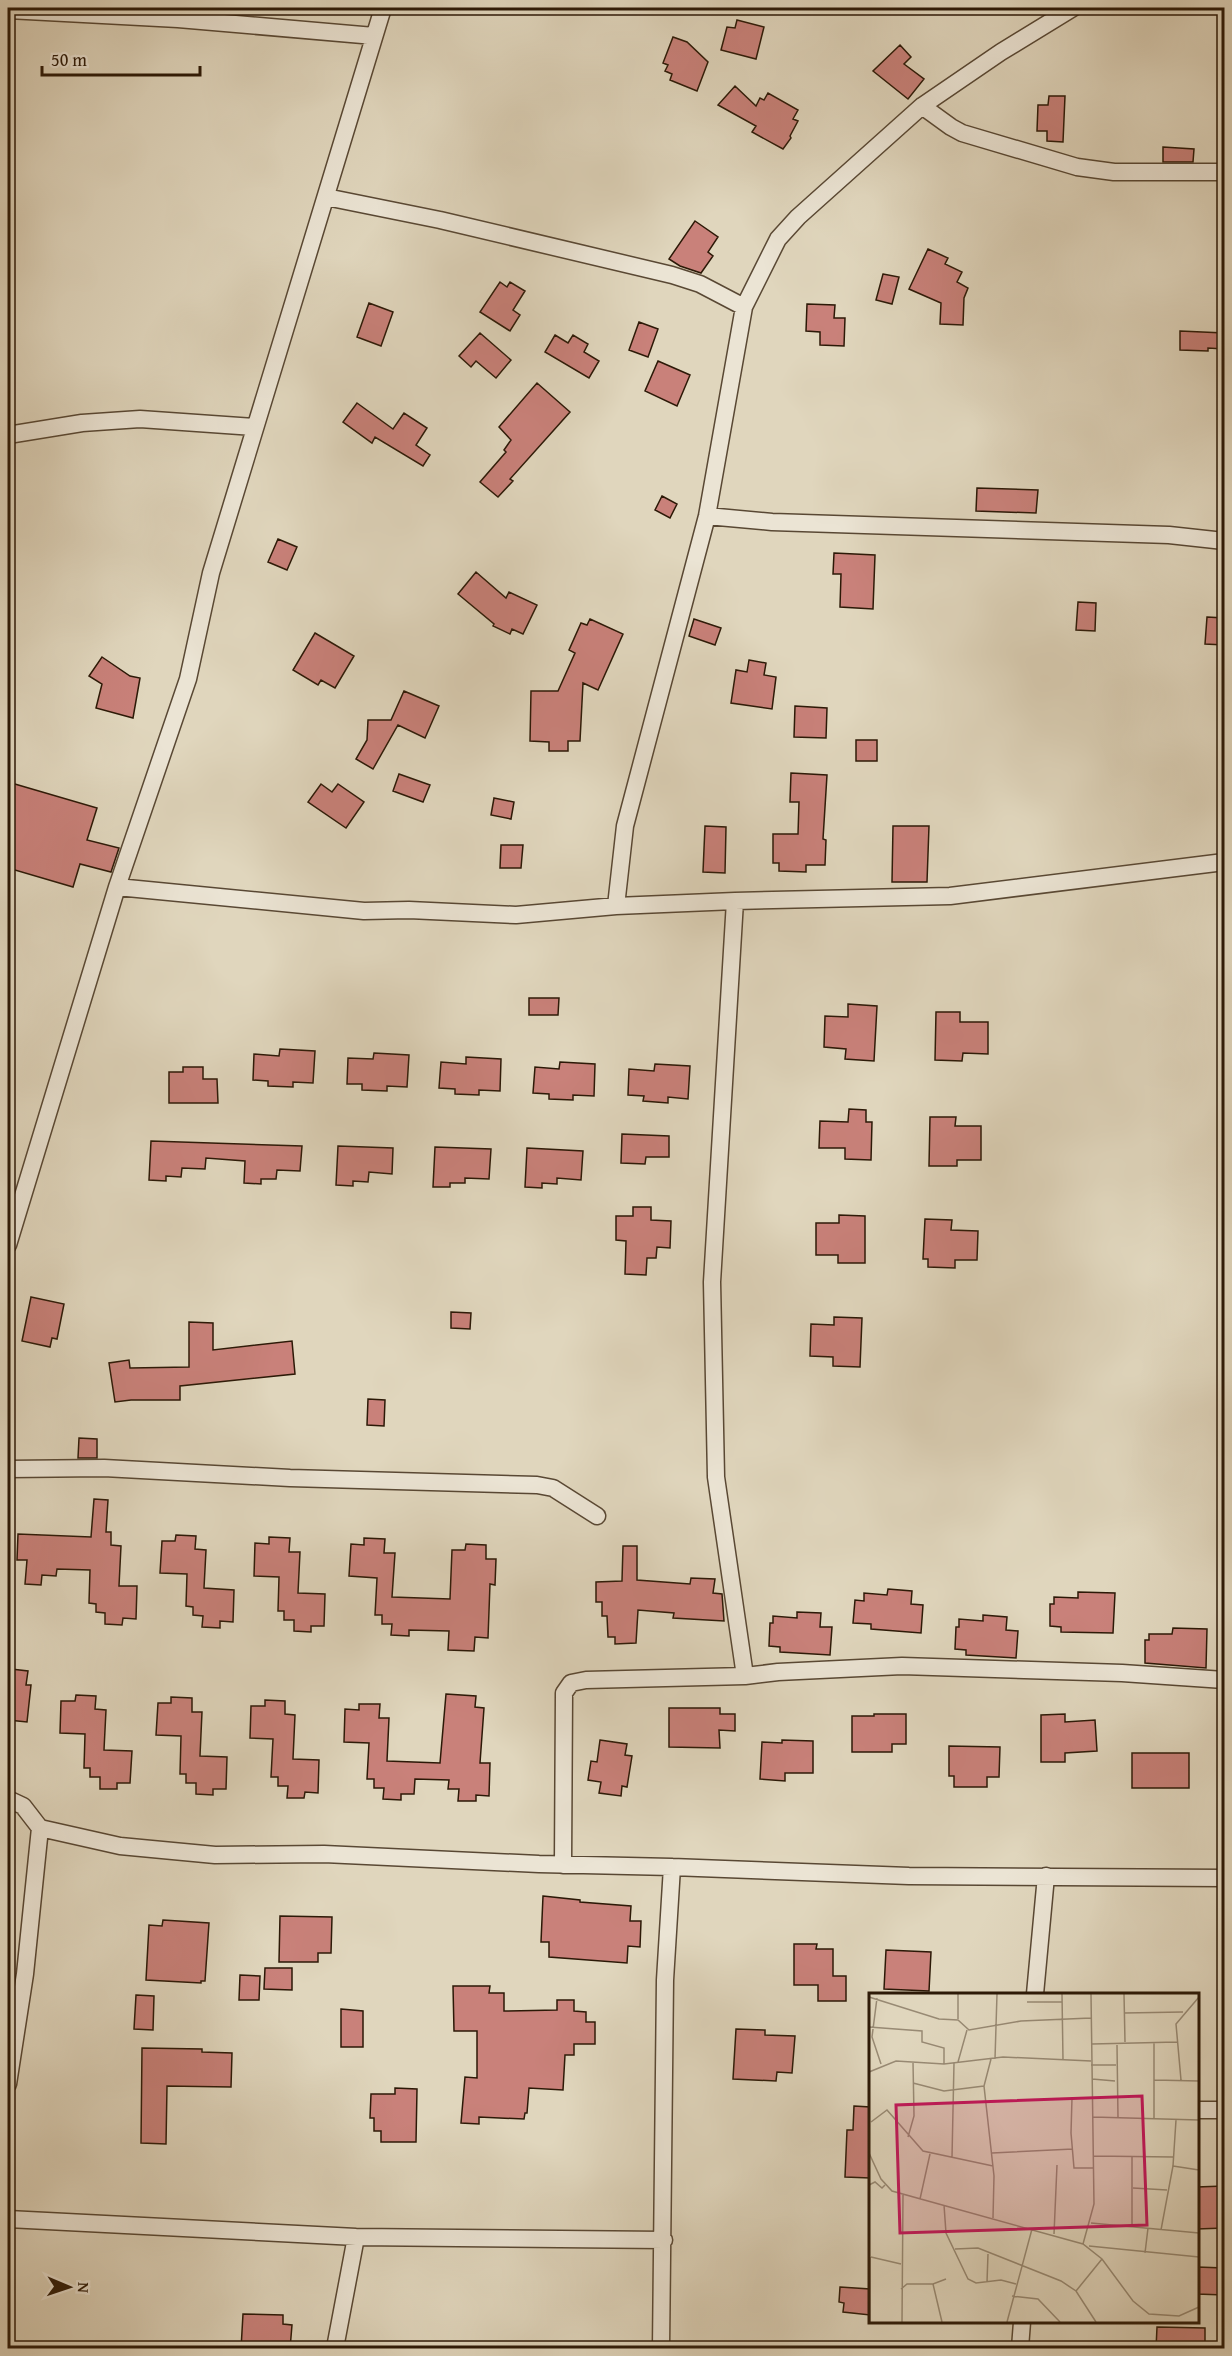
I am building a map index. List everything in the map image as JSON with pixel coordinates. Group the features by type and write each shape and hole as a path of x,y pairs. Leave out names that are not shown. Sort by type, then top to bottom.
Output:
{"street":[{"path":"8,1245 117,887 188,679 211,573 383,8"},
{"path":"616,906 625,826 707,516 744,306 778,239 832,186 922,106 1001,52 1073,8"},
{"path":"8,10 178,19 374,36"},
{"path":"922,106 951,128 962,133 1077,167 1114,171 1224,172"},
{"path":"326,197 440,220 672,275 700,284 744,306"},
{"path":"8,435 82,423 140,419 184,420 254,427"},
{"path":"707,516 772,522 1169,535 1224,541"},
{"path":"117,887 364,911 409,910 516,915 616,906 950,896 1224,862"},
{"path":"735,901 712,1282 716,1477 745,1676"},
{"path":"8,1469 104,1468 290,1478 537,1485 553,1488 597,1516"},
{"path":"563,1865 564,1693 571,1683 586,1680 745,1676 778,1672 902,1666 1122,1673 1224,1680"},
{"path":"8,1799 22,1806 40,1828 120,1846 215,1855 324,1854 563,1865 909,1876 1224,1878"},
{"path":"8,2084 25,1974 40,1828"},
{"path":"661,2349 664,2240 665,1980 672,1867"},
{"path":"1035,1993 1046,1876"},
{"path":"1199,2110 1224,2110"},
{"path":"8,2219 356,2237 664,2240"},
{"path":"335,2349 356,2237"},
{"path":"1020,2349 1022,2323"}],"building":[{"path":"737,20 764,27 756,59 721,50 727,27 735,28"},
{"path":"673,37 687,42 708,62 697,91 670,80 672,74 665,71 668,65 663,63"},
{"path":"900,45 911,57 904,64 924,79 908,99 873,71"},
{"path":"735,86 756,106 760,98 764,100 768,93 798,110 793,119 798,121 791,138 783,149 752,132 756,126 718,105"},
{"path":"1049,96 1065,96 1063,142 1047,141 1047,131 1037,131 1038,105 1048,105"},
{"path":"1163,147 1194,149 1193,162 1163,162"},
{"path":"695,221 718,237 708,252 713,256 701,273 680,266 669,259"},
{"path":"928,249 948,258 945,264 962,272 957,282 968,288 964,298 963,325 940,324 941,303 909,289"},
{"path":"883,274 899,277 892,304 876,300"},
{"path":"500,282 507,287 510,282 525,291 513,310 520,315 510,331 480,312"},
{"path":"369,303 393,312 381,346 357,337"},
{"path":"807,304 835,305 834,318 845,318 844,346 820,345 820,332 806,331"},
{"path":"639,322 658,329 648,357 629,350"},
{"path":"1180,331 1224,333 1224,349 1180,350"},
{"path":"480,333 511,360 496,378 476,361 471,367 459,356"},
{"path":"555,335 568,343 573,335 588,344 584,352 599,361 589,378 545,352"},
{"path":"658,361 690,375 677,406 645,391"},
{"path":"537,383 570,412 510,479 513,481 498,497 480,482 506,452 504,450 511,440 499,427"},
{"path":"357,403 393,429 404,413 427,428 416,445 430,455 423,466 375,437 372,443 343,422"},
{"path":"977,488 1038,490 1036,513 976,511"},
{"path":"662,496 677,504 670,518 655,510"},
{"path":"278,539 297,547 287,570 268,562"},
{"path":"834,553 875,555 873,609 840,607 841,574 833,574"},
{"path":"476,572 506,598 509,592 537,605 523,634 512,629 510,634 493,626 494,624 458,594"},
{"path":"1078,602 1096,603 1095,631 1076,630"},
{"path":"1207,617 1224,618 1224,645 1205,644"},
{"path":"590,619 623,634 598,690 583,683 580,741 568,741 568,751 549,751 549,742 530,741 531,691 558,691 575,653 569,650 581,623 587,625"},
{"path":"694,619 721,628 715,645 689,636"},
{"path":"315,633 354,656 335,688 321,680 318,685 293,670"},
{"path":"102,657 130,676 140,678 133,718 96,708 102,684 89,676"},
{"path":"749,660 766,663 764,675 776,677 772,709 731,703 736,670 747,672"},
{"path":"404,691 439,706 425,738 398,725 373,769 356,759 367,740 368,720 391,720"},
{"path":"795,706 827,708 826,738 794,737"},
{"path":"856,740 877,740 877,761 856,761"},
{"path":"791,773 827,775 823,839 826,840 825,865 806,865 806,872 779,871 779,863 773,863 773,834 798,834 799,802 790,802"},
{"path":"399,774 430,785 423,802 393,791"},
{"path":"8,782 97,808 87,840 119,848 111,872 80,864 73,887 8,868"},
{"path":"321,784 332,792 338,784 364,802 346,828 308,802"},
{"path":"494,798 514,802 511,819 491,815"},
{"path":"705,826 726,827 725,873 703,872"},
{"path":"893,826 929,826 927,882 892,882"},
{"path":"501,845 523,845 521,868 500,868"},
{"path":"529,998 559,998 558,1015 529,1015"},
{"path":"848,1004 877,1006 874,1061 845,1059 846,1049 824,1047 825,1016 848,1017"},
{"path":"936,1012 960,1012 960,1022 988,1022 988,1054 963,1053 962,1061 935,1060"},
{"path":"280,1049 315,1051 313,1083 293,1082 293,1087 268,1086 268,1081 253,1080 254,1054 279,1056"},
{"path":"374,1053 409,1055 407,1087 387,1086 387,1091 362,1090 362,1084 347,1084 348,1058 373,1059"},
{"path":"466,1057 501,1059 500,1091 479,1090 479,1095 455,1094 455,1089 439,1088 441,1062 466,1064"},
{"path":"560,1062 595,1064 594,1096 573,1095 573,1100 549,1099 549,1094 533,1093 535,1067 559,1069"},
{"path":"655,1064 690,1066 688,1099 668,1097 668,1103 643,1101 644,1096 628,1095 629,1069 654,1071"},
{"path":"183,1067 203,1067 203,1079 217,1079 218,1103 169,1103 169,1072 183,1072"},
{"path":"849,1109 866,1110 866,1122 872,1122 871,1160 845,1159 845,1148 819,1148 820,1121 848,1122"},
{"path":"930,1117 956,1117 955,1126 981,1126 981,1160 957,1160 957,1166 929,1166"},
{"path":"622,1134 669,1136 669,1157 646,1157 645,1164 621,1163"},
{"path":"151,1141 302,1146 300,1171 277,1170 276,1179 261,1179 261,1184 244,1183 245,1161 206,1158 205,1169 182,1168 181,1177 166,1176 166,1181 149,1180"},
{"path":"338,1146 393,1148 392,1174 369,1172 368,1182 353,1181 353,1186 336,1185"},
{"path":"435,1147 491,1149 489,1179 465,1178 465,1183 450,1183 450,1187 433,1187"},
{"path":"527,1148 583,1151 581,1180 557,1178 557,1184 542,1183 542,1188 525,1187"},
{"path":"633,1207 651,1207 651,1220 671,1221 670,1248 657,1247 656,1258 647,1258 646,1275 625,1274 626,1241 616,1240 616,1216 633,1216"},
{"path":"839,1215 865,1216 865,1263 838,1263 838,1255 816,1255 816,1223 839,1223"},
{"path":"925,1219 952,1220 951,1230 978,1231 977,1260 955,1260 955,1268 928,1267 928,1259 923,1259"},
{"path":"31,1297 64,1304 57,1339 52,1338 50,1347 22,1341"},
{"path":"451,1312 471,1313 470,1329 451,1328"},
{"path":"834,1317 862,1318 860,1367 833,1366 833,1357 810,1356 811,1324 834,1325"},
{"path":"189,1322 213,1323 213,1350 292,1341 295,1374 180,1386 180,1400 115,1402 109,1363 129,1360 130,1368 189,1367"},
{"path":"368,1399 385,1400 384,1426 367,1425"},
{"path":"79,1438 97,1439 97,1458 78,1458"},
{"path":"94,1499 108,1500 106,1532 111,1532 111,1545 121,1546 119,1586 137,1586 136,1619 123,1618 122,1625 105,1624 105,1613 96,1612 96,1604 89,1603 90,1570 57,1569 56,1576 42,1575 41,1585 25,1584 27,1560 17,1560 18,1534 91,1537"},
{"path":"176,1535 196,1536 195,1549 206,1550 204,1588 234,1590 233,1622 220,1621 220,1628 202,1627 203,1616 193,1615 193,1607 186,1606 187,1574 160,1573 162,1541 175,1541"},
{"path":"269,1537 290,1538 289,1552 300,1552 298,1593 325,1594 324,1626 311,1626 311,1632 294,1631 294,1620 284,1620 284,1611 278,1611 279,1577 254,1576 255,1543 269,1544"},
{"path":"364,1538 385,1539 384,1553 395,1553 392,1597 450,1599 452,1550 465,1550 466,1544 486,1545 486,1559 496,1559 495,1585 490,1584 488,1638 475,1637 474,1651 448,1650 449,1631 409,1630 409,1636 391,1635 392,1624 382,1624 382,1615 375,1615 377,1578 349,1576 351,1544 364,1545"},
{"path":"623,1546 637,1546 637,1580 690,1584 691,1578 715,1579 713,1593 722,1594 724,1621 673,1618 674,1613 638,1610 636,1643 615,1644 615,1637 608,1637 607,1616 602,1616 602,1602 596,1602 596,1582 622,1581"},
{"path":"888,1589 912,1591 911,1604 923,1605 921,1633 871,1629 871,1624 853,1623 855,1600 864,1601 864,1593 887,1595"},
{"path":"1078,1592 1115,1593 1113,1633 1061,1632 1061,1627 1050,1626 1050,1604 1054,1604 1054,1597 1078,1598"},
{"path":"797,1612 821,1613 820,1627 832,1627 830,1655 780,1652 780,1647 769,1646 770,1623 773,1623 773,1616 797,1618"},
{"path":"983,1615 1007,1617 1006,1630 1018,1631 1016,1658 966,1655 966,1650 955,1649 956,1627 959,1627 959,1619 983,1621"},
{"path":"1173,1628 1207,1629 1206,1668 1145,1663 1145,1640 1149,1640 1149,1634 1172,1634"},
{"path":"11,1669 28,1671 26,1685 31,1685 27,1722 8,1720 8,1676 10,1676"},
{"path":"446,1694 476,1696 475,1707 484,1708 480,1763 490,1763 489,1796 476,1795 476,1801 458,1801 459,1789 448,1789 449,1780 415,1779 414,1794 401,1794 401,1800 383,1799 384,1788 374,1788 374,1779 367,1779 369,1743 344,1742 345,1709 359,1710 359,1704 380,1704 379,1718 389,1718 387,1761 440,1763"},
{"path":"76,1695 96,1696 95,1709 106,1710 104,1750 132,1751 130,1783 117,1783 117,1789 100,1789 100,1777 90,1777 90,1768 84,1768 85,1734 60,1733 61,1701 75,1701"},
{"path":"171,1697 192,1698 192,1712 202,1712 200,1756 227,1757 226,1789 213,1789 213,1795 196,1794 196,1783 186,1783 186,1774 180,1774 181,1736 156,1735 158,1703 171,1703"},
{"path":"265,1700 285,1701 285,1714 295,1715 293,1759 319,1760 318,1793 305,1792 304,1798 287,1798 288,1786 278,1786 278,1777 271,1777 273,1739 250,1738 251,1706 265,1706"},
{"path":"669,1708 720,1708 720,1714 735,1714 735,1731 719,1730 720,1748 669,1747"},
{"path":"874,1714 906,1714 906,1744 892,1744 892,1752 852,1752 852,1716 874,1716"},
{"path":"1065,1714 1065,1722 1095,1720 1097,1751 1065,1753 1065,1762 1041,1762 1041,1715"},
{"path":"600,1740 627,1744 625,1755 632,1756 627,1787 622,1786 621,1796 599,1793 601,1782 588,1780 591,1761 597,1762"},
{"path":"782,1740 813,1741 813,1773 785,1773 785,1781 760,1779 762,1742 782,1743"},
{"path":"949,1746 1000,1747 999,1777 987,1777 987,1787 954,1787 954,1776 949,1776"},
{"path":"1132,1753 1189,1753 1189,1788 1132,1788"},
{"path":"543,1896 631,1906 630,1921 641,1921 640,1947 628,1946 627,1963 549,1957 549,1942 541,1942"},
{"path":"280,1916 332,1917 331,1953 318,1953 318,1962 279,1962"},
{"path":"163,1920 209,1923 205,1981 201,1983 146,1980 149,1925 162,1926"},
{"path":"794,1944 817,1944 816,1949 833,1949 833,1976 846,1976 846,2001 818,2001 818,1985 794,1985"},
{"path":"886,1950 931,1952 929,1991 884,1989"},
{"path":"265,1968 292,1968 292,1990 264,1989"},
{"path":"240,1975 260,1976 259,2000 239,2000"},
{"path":"453,1986 490,1986 489,1993 504,1993 504,2011 557,2010 557,2000 574,2000 574,2011 586,2012 586,2022 595,2022 595,2044 574,2044 574,2055 565,2055 563,2090 529,2088 527,2113 524,2119 479,2117 479,2124 461,2123 465,2077 477,2078 477,2031 454,2031"},
{"path":"136,1995 154,1996 153,2030 134,2029"},
{"path":"341,2009 363,2011 363,2047 341,2047"},
{"path":"736,2029 765,2030 765,2035 795,2036 792,2073 777,2072 776,2081 733,2079"},
{"path":"142,2048 202,2049 202,2052 232,2053 231,2087 167,2086 166,2144 141,2143"},
{"path":"395,2088 417,2089 416,2142 381,2142 381,2131 374,2131 374,2118 370,2118 371,2094 395,2094"},
{"path":"854,2106 869,2107 869,2178 845,2177 847,2130 853,2130"},
{"path":"1224,2186 1224,2228 1199,2229 1199,2187"},
{"path":"1199,2267 1224,2268 1224,2295 1199,2294"},
{"path":"840,2287 869,2289 869,2315 843,2312 844,2303 839,2302"},
{"path":"243,2314 283,2315 283,2324 292,2325 290,2349 241,2349"},
{"path":"1157,2327 1205,2328 1205,2349 1156,2349"}]}
